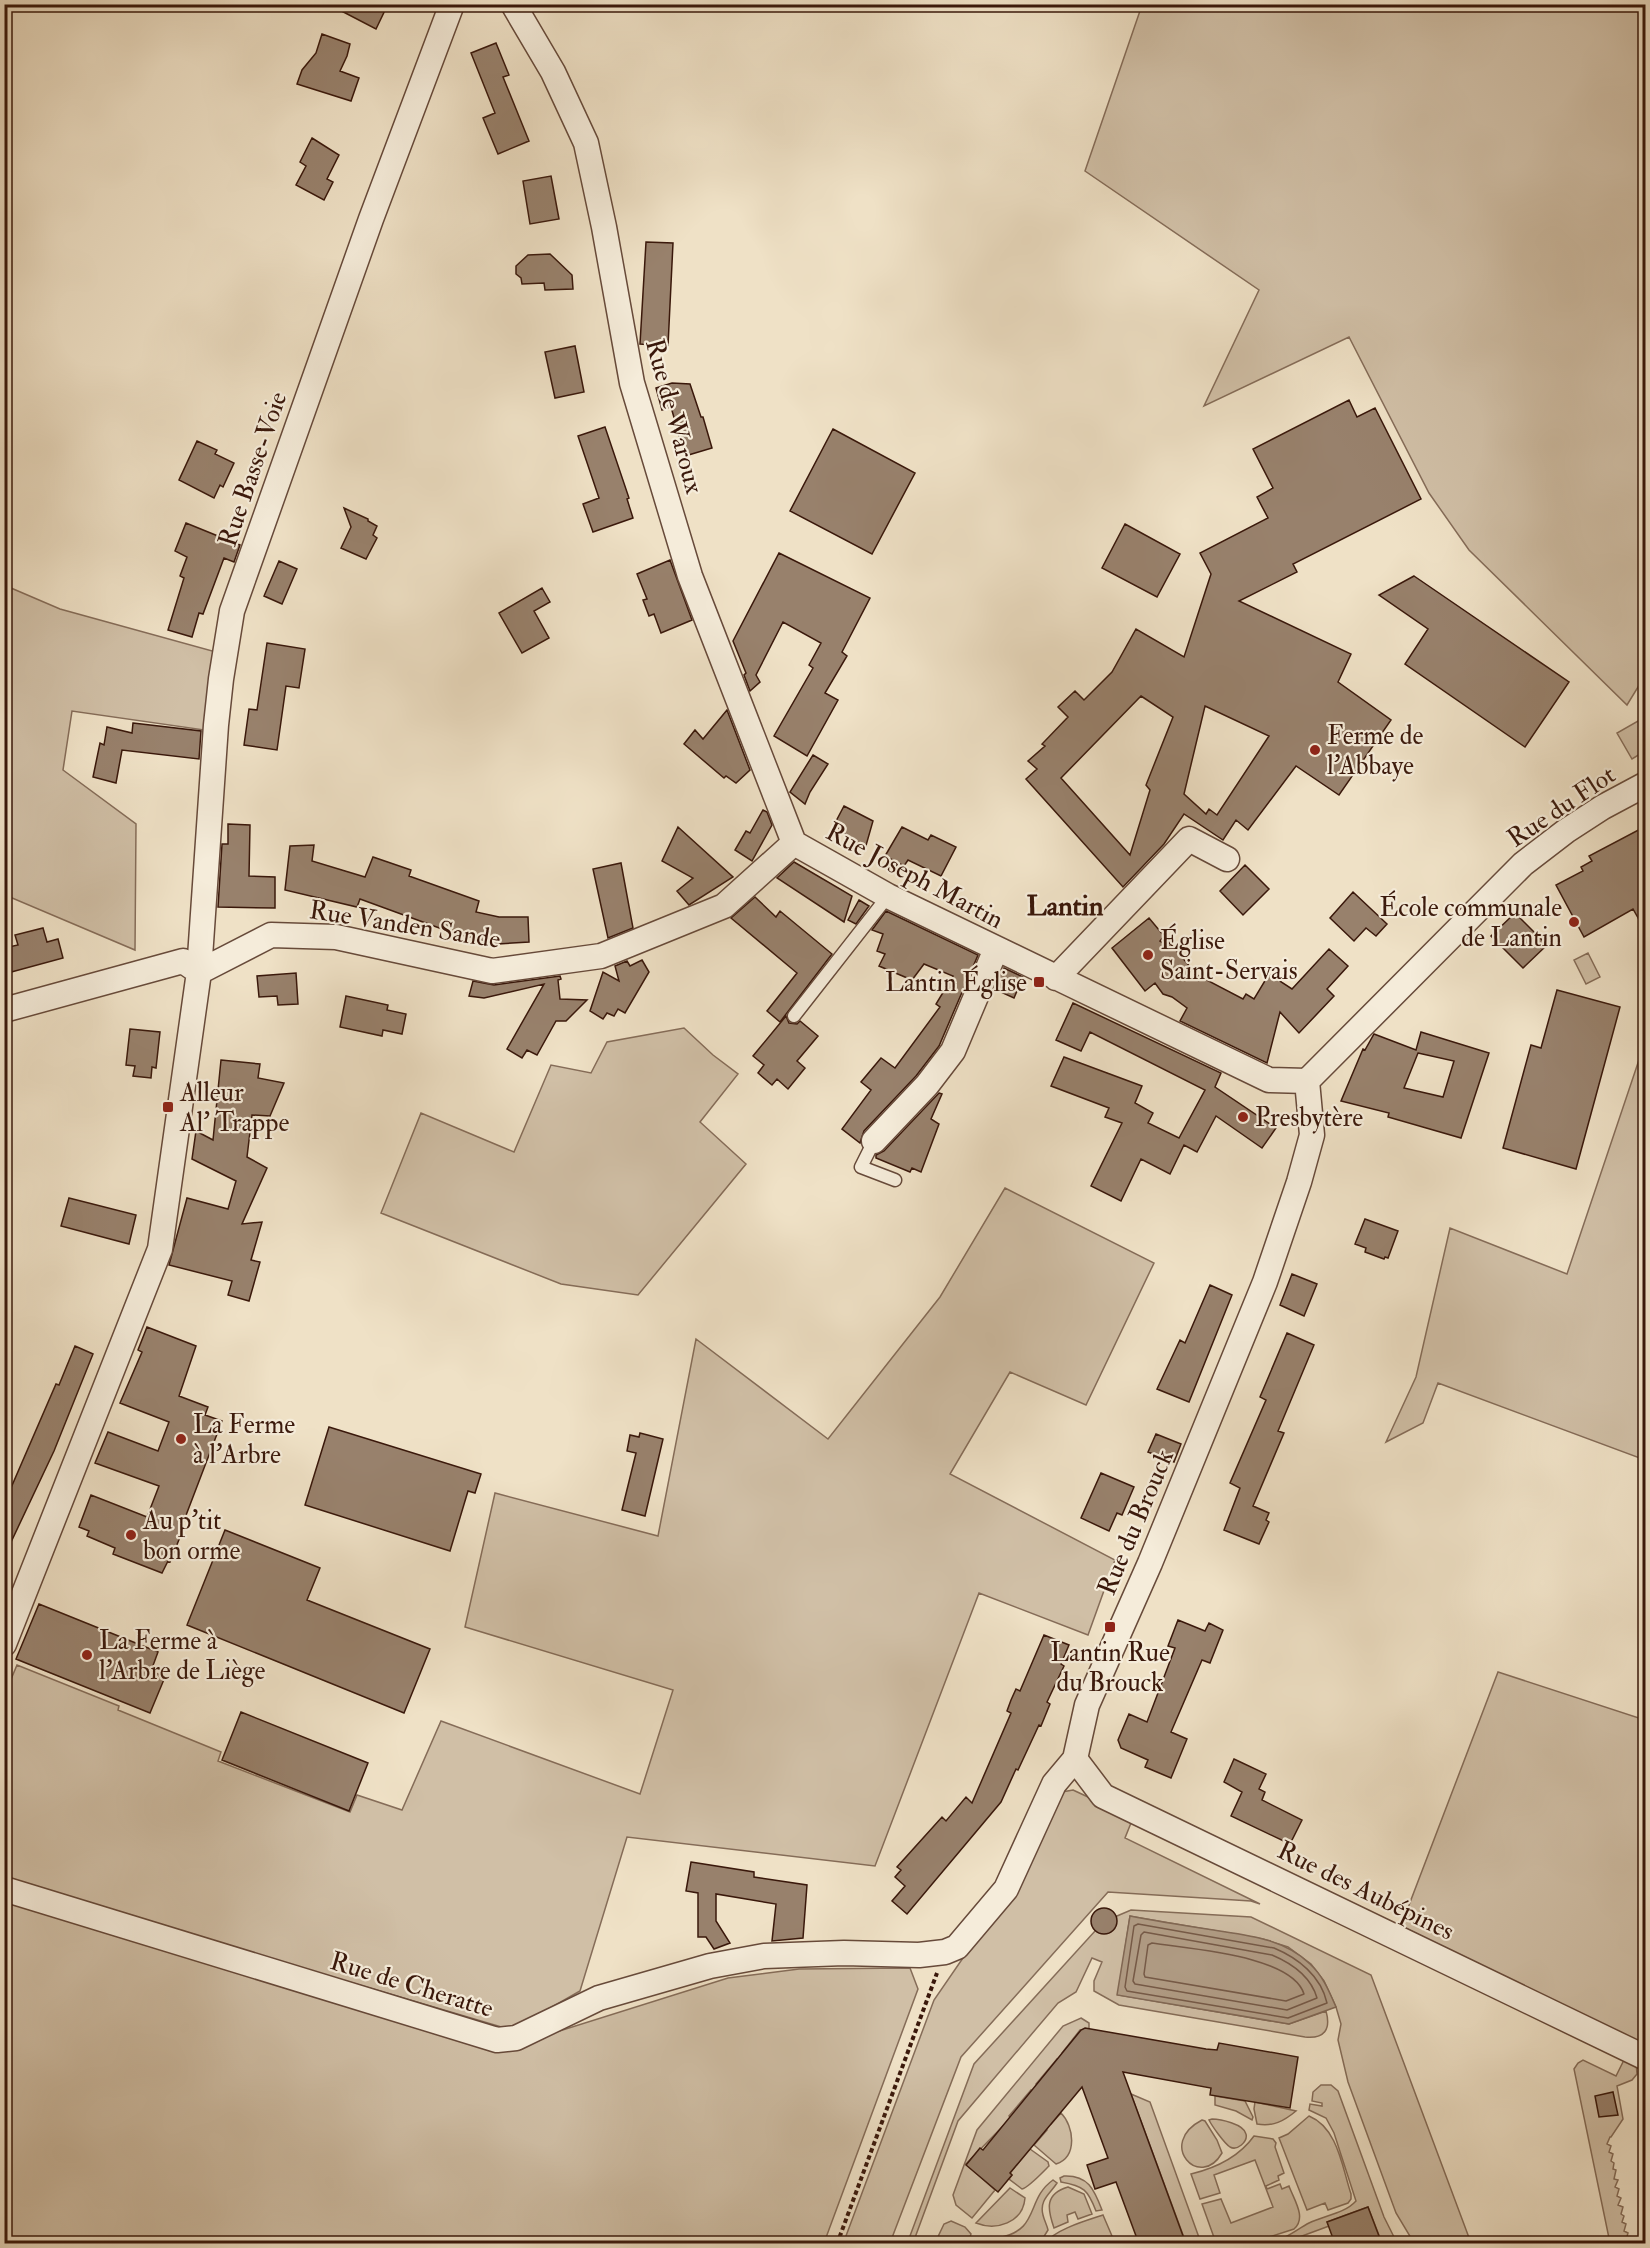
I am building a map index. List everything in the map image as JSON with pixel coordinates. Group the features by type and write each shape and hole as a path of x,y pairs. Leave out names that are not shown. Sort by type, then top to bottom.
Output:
{"street":[{"name":"Rue Basse-Voie","path":"4,1644 160,1249 199,972 217,714 232,610 371,219 452,4"},
{"name":"Rue de Waroux","path":"513,4 553,72 586,143 604,227 632,383 690,576 794,843"},
{"name":"Rue du Flot","path":"1307,1081 1522,864 1603,807 1646,784"},
{"path":"1056,978 1189,839 1227,859"},
{"name":"Rue Vanden Sande","path":"199,972 271,935 336,938 492,971 601,957 724,906 794,843"},
{"name":"Rue Joseph Martin","path":"794,843 888,896 1269,1080 1307,1081"},
{"path":"874,1141 927,1085 953,1051 996,949"},
{"path":"4,1010 183,961 199,972"},
{"name":"Rue du Brouck","path":"945,1952 957,1947 1006,1889 1054,1784 1075,1759 1087,1705 1150,1563 1265,1282 1299,1182 1312,1134 1307,1081"},
{"name":"Rue des Aubépines","path":"1075,1759 1103,1796 1646,2058"},
{"name":"Rue de Cheratte","path":"4,1889 497,2040 516,2038 599,1998 721,1964 764,1956 844,1953 920,1955 945,1952"}],"lane":[{"path":"794,1016 888,896"},
{"path":"874,1141 861,1167 895,1180"}],"path":[{"path":"837,2244 945,1952"}],"shaded area":[{"path":"1142,5 1645,5 1646,674 1627,705 1469,550 1429,493 1349,337 1204,406 1259,290 1085,171"},
{"path":"4,585 60,609 216,652 204,730 72,711 63,770 136,824 135,950 5,895"},
{"path":"1645,717 1645,751 1632,759 1617,733"},
{"path":"1588,953 1600,977 1586,984 1574,960"},
{"path":"684,1028 738,1074 700,1122 746,1164 638,1295 561,1284 381,1213 421,1113 514,1152 551,1065 591,1073 607,1042"},
{"path":"1645,1042 1645,1460 1438,1383 1423,1423 1386,1442 1416,1377 1450,1228 1567,1274"},
{"path":"1005,1188 1154,1263 1086,1405 1010,1372 950,1474 1115,1560 1088,1635 979,1593 875,1866 627,1837 580,1991 512,2030 5,1880 4,1696 17,1665 119,1706 118,1710 221,1752 218,1761 350,1812 357,1795 402,1810 441,1721 640,1794 673,1690 465,1627 495,1493 658,1536 696,1339 828,1439 940,1297"},
{"path":"1498,1672 1645,1720 1645,2046 1401,1926"},
{"path":"1073,1790 1133,1818 1125,1838 1260,1904 1251,1901 1108,1892 961,2057 890,2243 843,2244 934,2000 976,1939 1062,1792"},
{"path":"4,1898 499,2050 728,1978 799,1969 910,1968 918,1989 824,2243 5,2243"},
{"path":"1131,1910 1251,1917 1371,1975 1471,2243 1418,2243 1411,2238 1396,2213 1348,2082 1338,2040 1341,2024 1336,2007 1324,1981 1311,1964 1288,1947 1263,1939 1130,1916 1118,1995 1289,2024 1326,2011 1328,2023 1325,2032 1317,2036 1305,2037 1119,2005 1094,1991 1094,1981 1102,1962 1092,1958 1076,1992 1058,2003 958,2121 913,2243 907,2244 974,2064 1095,1931 1117,1916"},
{"path":"1081,2018 1089,2023 1089,2029 1080,2030 1062,2053 1070,2062 1067,2065 1057,2059 1036,2084 1044,2093 1041,2096 1031,2090 1009,2116 1019,2124 1004,2125 966,2164 995,2190 972,2218 956,2205 953,2195 977,2130 1063,2026"},
{"path":"1625,2058 1636,2062 1637,2074 1632,2080 1617,2086 1623,2119 1607,2144 1611,2146 1609,2152 1613,2154 1611,2161 1614,2163 1613,2169 1616,2170 1614,2179 1618,2180 1615,2187 1619,2189 1617,2196 1621,2198 1618,2205 1623,2207 1622,2222 1626,2224 1624,2231 1628,2233 1626,2240 1630,2242 1610,2243 1574,2069 1583,2060 1616,2076"},
{"path":"1321,2085 1331,2085 1338,2091 1384,2217 1397,2243 1382,2243 1368,2207 1327,2222 1329,2226 1286,2242 1285,2237 1315,2220 1340,2212 1356,2201 1334,2133 1326,2118 1309,2110 1310,2104 1322,2106 1322,2103 1312,2101 1313,2092"},
{"path":"1131,2094 1150,2102 1201,2243 1186,2243"},
{"path":"1215,2096 1245,2101 1253,2117 1252,2120 1236,2111 1215,2105"},
{"path":"1255,2102 1296,2111 1278,2122 1268,2125 1257,2124"},
{"path":"1061,2113 1069,2125 1072,2141 1068,2155 1056,2164 1034,2145 1047,2130 1038,2120 1041,2118 1051,2124"},
{"path":"1309,2116 1327,2129 1333,2139 1351,2194 1348,2203 1328,2210 1325,2203 1307,2210 1279,2138 1288,2134"},
{"path":"1202,2120 1217,2140 1222,2153 1213,2163 1203,2167 1194,2166 1186,2160 1182,2151 1183,2141 1189,2130"},
{"path":"1209,2120 1241,2127 1246,2134 1244,2143 1236,2148 1230,2147"},
{"path":"1254,2136 1273,2139 1276,2143 1275,2147 1284,2173 1278,2176 1279,2180 1266,2186 1267,2189 1280,2184 1282,2189 1289,2186 1298,2209 1298,2225 1294,2229 1251,2243 1216,2243 1202,2204 1221,2199 1231,2223 1273,2207 1255,2160 1214,2175 1220,2193 1200,2199 1191,2174 1226,2161"},
{"path":"1030,2149 1048,2162 1049,2166 1032,2183 1022,2189 1009,2179 1012,2175 1010,2173"},
{"path":"1064,2176 1079,2178 1089,2185 1102,2210 1096,2211 1090,2198 1080,2187 1061,2182 1060,2178"},
{"path":"1053,2180 1057,2183 1046,2197 1042,2210 1048,2230 1040,2243 999,2243 998,2238 1012,2234 1027,2221 1044,2188"},
{"path":"1068,2187 1084,2194 1092,2214 1078,2219 1075,2212 1067,2215 1068,2222 1054,2228 1050,2203 1055,2194"},
{"path":"1010,2188 1025,2198 1019,2214 1014,2219 1000,2225 976,2223"},
{"path":"1103,2215 1115,2243 1046,2243 1063,2230"},
{"path":"951,2221 965,2227 971,2234 968,2243 935,2243 944,2224"}],"water":[{"path":"1130,1916 1248,1936 1288,1948 1315,1969 1336,2007 1289,2024 1117,1995"}],"building":[{"path":"328,4 388,4 376,29"},
{"path":"322,34 350,44 340,71 359,78 351,101 297,84 302,70 316,53"},
{"path":"496,43 509,75 503,77 529,141 498,154 483,118 495,113 471,53"},
{"path":"312,138 339,155 327,179 333,182 324,200 296,185 306,166 300,162"},
{"path":"551,176 559,219 530,224 523,181"},
{"path":"646,242 673,243 668,346 640,344"},
{"path":"550,254 572,275 573,289 545,290 544,283 522,284 521,278 516,274 516,266 528,255"},
{"path":"575,346 584,392 555,398 545,352"},
{"path":"672,383 690,384 712,448 685,456 671,407 662,410 656,388"},
{"path":"1349,400 1357,417 1375,408 1421,499 1293,564 1297,572 1239,601 1351,654 1338,682 1391,720 1339,795 1296,766 1248,830 1236,820 1223,840 1184,814 1164,844 1123,887 1026,779 1037,769 1028,761 1045,746 1042,744 1068,717 1058,707 1075,691 1084,700 1112,672 1136,629 1184,657 1211,574 1200,553 1268,518 1257,497 1273,488 1253,449","holes":["1141,696 1173,717 1146,785 1150,790 1130,855 1061,778","1205,706 1269,736 1217,815 1209,809 1206,814 1184,794"]},
{"path":"605,427 629,498 627,499 633,518 593,532 583,504 599,498 578,436"},
{"path":"833,429 915,473 872,554 790,511"},
{"path":"197,441 217,450 215,454 234,463 223,487 220,485 214,498 179,480"},
{"path":"344,508 368,519 377,526 373,535 377,538 366,559 341,548 351,527"},
{"path":"186,523 240,545 234,562 224,558 203,614 199,613 192,637 168,630 184,578 180,576 187,557 175,551"},
{"path":"1125,524 1180,554 1157,597 1102,568"},
{"path":"779,553 870,598 842,652 847,656 825,693 838,700 807,756 774,736 813,668 809,665 821,643 783,622 756,675 760,682 750,691 744,675 746,673 733,641"},
{"path":"670,560 692,620 661,633 654,614 649,616 643,600 647,599 637,574"},
{"path":"279,561 297,569 282,604 264,596"},
{"path":"1414,576 1569,682 1525,747 1405,664 1428,629 1379,595"},
{"path":"542,588 550,602 534,611 549,638 522,653 499,613"},
{"path":"267,643 305,649 299,688 286,686 277,750 244,745 249,709 257,710"},
{"path":"727,710 750,770 736,783 726,776 724,778 684,744 695,730 703,739"},
{"path":"133,723 201,731 199,759 122,750 116,783 93,777 100,743 104,745 107,727 132,733"},
{"path":"813,755 828,764 805,804 790,792"},
{"path":"844,806 873,821 865,849 834,825"},
{"path":"763,810 767,812 772,825 752,861 735,850 746,831 750,833"},
{"path":"228,824 250,825 249,876 275,877 275,908 218,907 222,844 228,844"},
{"path":"1646,826 1646,932 1633,909 1584,937 1556,885 1583,871 1581,867 1592,861 1589,856"},
{"path":"678,827 733,877 689,905 677,891 693,878 662,861"},
{"path":"902,827 928,840 931,835 956,847 941,876 908,860 904,866 885,856"},
{"path":"314,845 312,861 365,877 373,857 411,870 409,876 479,901 476,912 499,917 528,917 529,942 498,944 453,933 360,899 357,907 285,890 290,846"},
{"path":"794,862 852,896 844,922 777,878"},
{"path":"621,863 633,928 608,938 593,869"},
{"path":"1245,865 1269,889 1243,915 1220,891"},
{"path":"1353,892 1387,924 1376,936 1366,928 1354,941 1330,918"},
{"path":"755,897 776,917 780,911 832,954 780,1022 767,1011 797,973 731,918"},
{"path":"859,900 869,906 856,924 848,920"},
{"path":"886,911 978,955 939,1046 916,1076 864,1131 860,1143 842,1129 871,1090 861,1082 881,1058 895,1068 940,1007 936,1004 953,976 924,964 912,980 879,966 885,954 877,951 883,934 872,930"},
{"path":"1515,913 1547,945 1523,968 1491,936"},
{"path":"1149,918 1164,936 1160,941 1166,945 1169,942 1197,975 1243,999 1246,994 1254,999 1269,974 1292,989 1329,949 1348,966 1327,989 1334,996 1299,1033 1280,1012 1267,1063 1180,1021 1187,1008 1172,997 1163,994 1155,983 1145,991 1112,948"},
{"path":"43,928 47,942 58,939 63,958 4,974 4,948 18,945 15,935"},
{"path":"642,960 649,972 625,1013 618,1009 614,1016 607,1013 603,1019 590,1011 603,972 619,981 615,966 627,961 630,966"},
{"path":"1004,968 1023,977 1014,998 994,989"},
{"path":"296,973 298,1004 278,1005 277,996 259,997 257,976"},
{"path":"560,976 561,979 558,980 560,999 587,1000 566,1021 556,1021 537,1055 527,1050 522,1058 507,1049 544,984 484,998 469,996 473,981 494,985"},
{"path":"1557,990 1620,1007 1576,1169 1503,1148 1531,1045 1541,1048"},
{"path":"346,996 388,1005 387,1010 406,1014 402,1034 383,1030 382,1036 340,1027"},
{"path":"1073,1003 1221,1073 1215,1087 1276,1128 1262,1148 1216,1116 1197,1152 1184,1145 1170,1174 1141,1159 1121,1201 1091,1186 1122,1123 1105,1117 1109,1108 1051,1086 1064,1057 1142,1086 1135,1103 1153,1113 1148,1123 1179,1138 1205,1090 1090,1032 1081,1051 1056,1040"},
{"path":"786,1016 789,1023 797,1024 800,1021 818,1036 797,1061 805,1068 788,1089 777,1079 772,1085 758,1073 764,1065 753,1056"},
{"path":"130,1029 160,1032 156,1068 152,1067 151,1078 133,1076 135,1066 126,1065"},
{"path":"1421,1032 1489,1053 1461,1138 1388,1117 1389,1113 1341,1101 1363,1049 1365,1050 1374,1034 1416,1050","holes":["1418,1053 1454,1061 1443,1097 1404,1088"]},
{"path":"221,1060 260,1064 258,1078 284,1083 270,1116 252,1115 247,1157 267,1168 242,1224 262,1222 251,1260 260,1262 249,1301 228,1295 232,1281 169,1265 187,1198 228,1209 236,1181 192,1159 196,1131 213,1140"},
{"path":"939,1093 942,1094 931,1119 939,1124 921,1172 912,1168 910,1172 876,1158 876,1155 884,1151"},
{"path":"69,1198 136,1215 129,1244 61,1226"},
{"path":"1365,1219 1398,1231 1388,1258 1384,1259 1365,1252 1366,1248 1355,1244"},
{"path":"1292,1274 1317,1284 1304,1316 1280,1305"},
{"path":"1210,1285 1232,1295 1189,1402 1157,1389 1180,1340 1185,1343"},
{"path":"147,1327 196,1346 179,1396 208,1407 205,1415 222,1421 180,1531 182,1532 170,1562 168,1561 162,1573 113,1554 115,1548 87,1536 89,1531 79,1527 91,1495 147,1517 159,1486 95,1463 108,1432 158,1451 169,1422 120,1403 142,1352 138,1350"},
{"path":"1287,1333 1314,1345 1278,1431 1284,1433 1253,1506 1269,1513 1266,1520 1269,1522 1259,1544 1224,1530 1240,1488 1230,1483 1266,1400 1260,1397"},
{"path":"75,1346 93,1354 54,1451 4,1557 4,1504"},
{"path":"329,1427 481,1474 475,1493 468,1491 450,1551 305,1505"},
{"path":"640,1433 663,1439 645,1516 622,1510 636,1453 627,1451 630,1435 639,1437"},
{"path":"1156,1434 1181,1444 1174,1462 1148,1452"},
{"path":"1101,1473 1134,1487 1122,1515 1117,1513 1109,1531 1081,1518"},
{"path":"225,1530 320,1568 307,1600 430,1649 404,1713 187,1625"},
{"name":"La Ferme à l’Arbre de Liège","path":"39,1604 158,1652 151,1671 165,1677 150,1713 16,1659"},
{"path":"1178,1620 1205,1631 1209,1623 1223,1630 1210,1663 1202,1660 1171,1732 1187,1739 1171,1778 1145,1767 1148,1760 1121,1748 1118,1740 1129,1714 1147,1722 1175,1648 1168,1646"},
{"path":"1044,1635 1069,1645 1061,1664 1064,1666 1047,1702 1050,1704 1041,1726 1039,1725 1001,1802 907,1914 892,1901 905,1886 895,1877 901,1870 897,1867 942,1817 946,1821 966,1797 972,1803 1011,1713 1007,1711 1011,1700 1016,1689 1020,1691"},
{"path":"241,1712 368,1763 349,1811 222,1760"},
{"path":"1234,1759 1266,1774 1259,1789 1265,1792 1262,1800 1302,1820 1290,1844 1231,1816 1242,1792 1224,1782"},
{"path":"691,1862 754,1872 754,1877 807,1885 803,1938 772,1941 776,1904 716,1894 716,1921 730,1943 714,1949 706,1937 698,1937 698,1893 686,1891"},
{"path":"1104,1908 1113,1912 1117,1921 1113,1930 1104,1934 1095,1930 1091,1921 1095,1912"},
{"path":"1085,2028 1206,2049 1217,2050 1219,2043 1298,2057 1290,2108 1210,2095 1211,2088 1123,2072 1186,2244 1139,2244 1116,2182 1095,2189 1087,2165 1108,2158 1082,2087 1010,2173 1012,2175 998,2192 966,2165 980,2148 983,2150"},
{"path":"1613,2092 1618,2115 1599,2117 1595,2096"},
{"path":"1368,2207 1382,2244 1335,2244 1327,2222"}],"place":[{"name":"Ferme de l'Abbaye","path":"1315,750"},
{"name":"École communale de Lantin","path":"1574,922"},
{"name":"Église Saint-Servais","path":"1148,955"},
{"name":"Lantin Église","path":"1039,982"},
{"name":"Alleur Al' Trappe","path":"168,1107"},
{"name":"Presbytère","path":"1243,1117"},
{"name":"La Ferme à l'Arbre","path":"181,1439"},
{"name":"Au p'tit bon orme","path":"131,1535"},
{"name":"Lantin Rue du Brouck","path":"1110,1627"},
{"name":"La Ferme à l’Arbre de Liège","path":"87,1655"}],"district":[{"name":"Lantin","path":"1065,905"}]}
